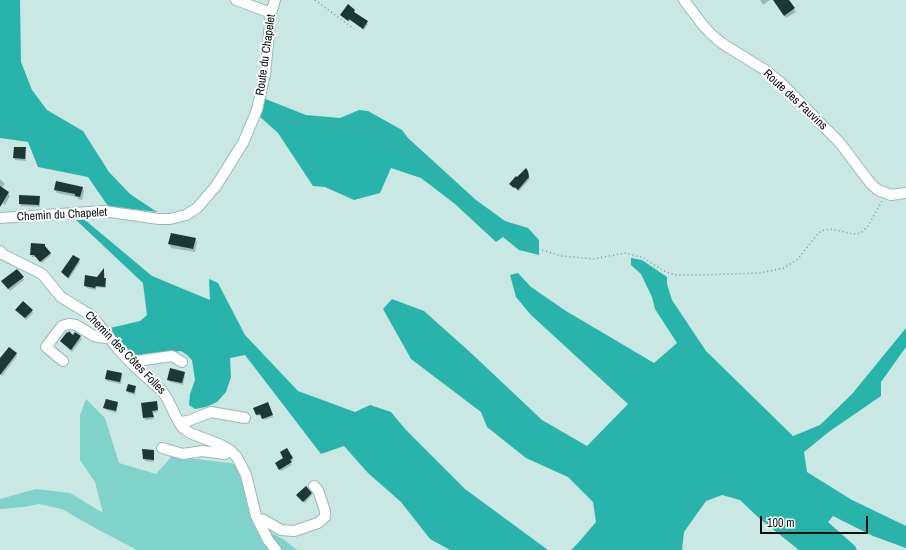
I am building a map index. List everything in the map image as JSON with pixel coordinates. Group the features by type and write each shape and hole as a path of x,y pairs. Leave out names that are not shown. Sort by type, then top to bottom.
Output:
{"street":[{"path":"236,0 271,13"},
{"name":"Route du Chapelet","path":"257,110 265,74 271,13 275,0"},
{"name":"Route des Fauvins","path":"684,0 711,34 723,44 765,70 780,83 840,142 871,184 884,193"},
{"name":"Chemin du Chapelet","path":"0,218 104,211 159,219 170,219 186,215 197,208 216,186 243,143 257,110"},
{"path":"884,193 891,195 906,193"},
{"name":"Chemin des Côtes Folles","path":"0,251 2,254 42,274 61,297 92,316 130,362 162,391 182,427 190,433 221,445 230,450 237,457 242,466 258,519 268,540 276,550"},
{"path":"63,361 46,347 62,326 69,324 76,325 94,336 105,338 108,336"},
{"path":"130,362 172,356 182,362"},
{"path":"179,422 188,421 211,412 245,418"},
{"path":"162,448 183,454 202,451 225,454 230,450"},
{"path":"258,519 264,520 281,530 294,531 318,523 324,517 325,511 318,490 314,486"}],"path":[{"path":"314,0 354,29"},
{"path":"257,110 277,121 321,122 364,131 423,163 438,174 488,227 528,246 562,256 593,259 625,253 642,257 664,271 675,275 760,273 784,268 798,259 821,231 836,230 854,234 861,233 868,226 879,208 884,193"}],"shaded area":[{"path":"0,0 20,0 21,62 32,90 47,110 83,131 109,172 130,194 157,212 108,206 88,177 38,167 28,142 0,138"},
{"path":"263,98 306,115 340,118 359,110 368,111 402,130 408,138 476,200 505,221 528,228 539,240 539,255 519,250 503,237 496,242 455,204 421,178 391,168 380,193 354,200 325,187 313,186 278,133 258,115"},
{"path":"76,220 85,220 152,276 210,300 209,279 218,283 245,335 298,391 355,412 370,405 391,412 406,430 465,489 548,550 450,550 430,539 401,502 368,473 344,446 321,454 245,355 230,358 231,377 226,392 217,402 206,407 195,409 189,405 190,394 195,380 192,360 187,355 181,351 136,357 116,337 110,328 140,321 147,315 143,283"},
{"path":"631,258 642,260 667,277 667,284 672,300 706,351 793,436 820,425 852,394 906,328 906,347 881,382 881,396 830,431 804,452 807,472 852,500 906,526 906,548 873,536 833,516 828,522 855,546 857,550 799,550 760,519 740,500 722,495 706,501 684,532 682,550 571,550 596,522 593,502 568,477 526,458 487,427 481,412 411,359 383,309 392,299 424,311 542,420 587,446 628,404 531,315 516,297 510,275 518,273 531,287 566,311 654,363 677,343 655,309 652,297 641,274 631,265"},
{"path":"86,399 105,418 119,463 156,474 172,456 237,464 253,523 283,539 297,550 137,550 62,509 39,504 0,509 0,499 36,489 70,493 103,513 95,482 80,460 80,415"}],"building":[{"path":"773,0 789,0 795,8 784,16"},
{"path":"348,4 355,10 354,12 368,21 363,29 349,19 348,21 340,15"},
{"path":"14,147 26,147 25,159 13,158"},
{"path":"526,168 529,177 518,190 509,184"},
{"path":"56,181 83,187 80,197 75,196 75,194 54,190"},
{"path":"0,186 9,192 0,207"},
{"path":"19,195 40,196 39,205 19,204"},
{"path":"171,233 196,238 193,249 168,244"},
{"path":"31,243 45,244 51,253 40,262 34,255 30,255"},
{"path":"73,255 80,259 68,278 61,272"},
{"path":"104,268 104,278 106,278 105,287 96,286 95,288 84,286 85,275 97,277"},
{"path":"17,269 24,277 8,289 1,281"},
{"path":"23,301 33,310 25,318 15,310"},
{"path":"69,331 73,335 75,332 81,336 71,350 60,341"},
{"path":"9,347 17,353 0,375 0,358"},
{"path":"170,368 185,372 182,383 167,380"},
{"path":"107,370 122,373 120,382 105,379"},
{"path":"128,384 136,386 134,393 126,391"},
{"path":"106,399 118,402 116,411 103,408"},
{"path":"157,401 158,410 152,411 154,417 143,418 141,403"},
{"path":"268,402 273,415 262,419 260,414 256,415 253,408"},
{"path":"287,448 293,458 290,460 292,462 279,470 275,463 283,458 280,452"},
{"path":"142,449 154,450 154,460 143,459"},
{"path":"306,486 312,493 303,502 296,495"}]}
